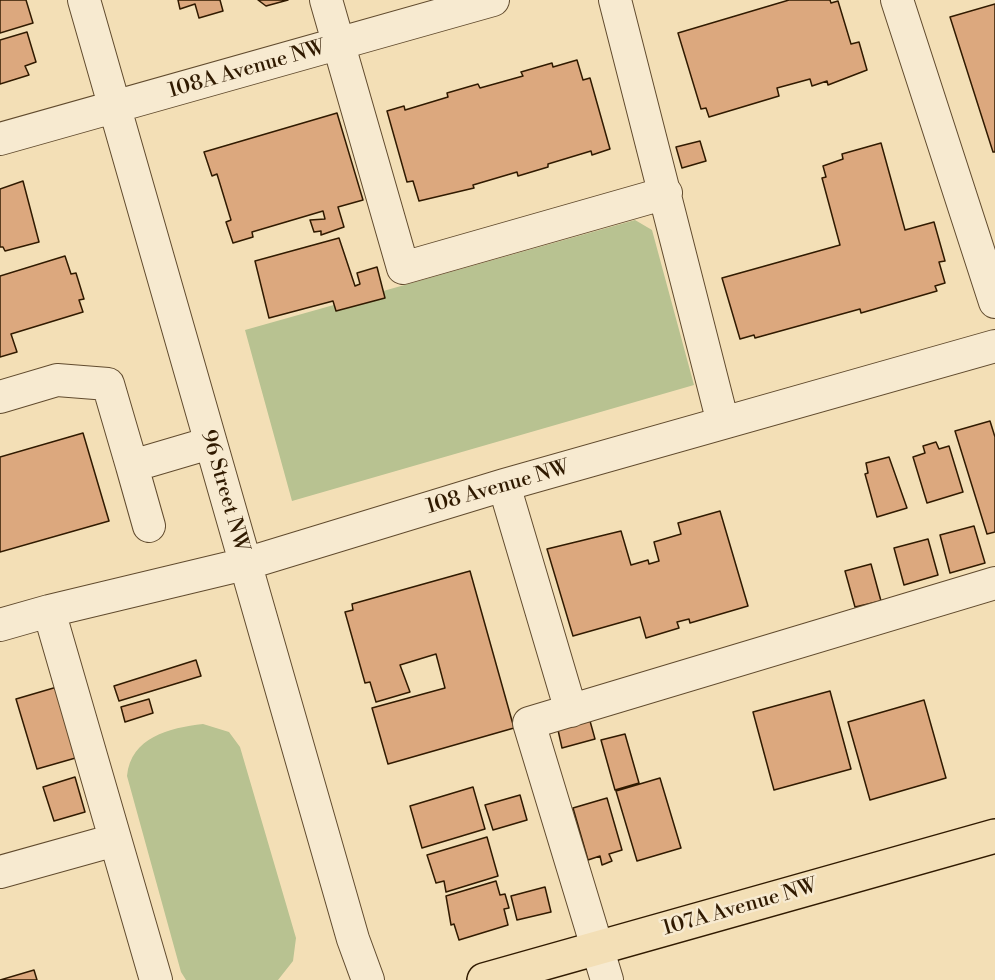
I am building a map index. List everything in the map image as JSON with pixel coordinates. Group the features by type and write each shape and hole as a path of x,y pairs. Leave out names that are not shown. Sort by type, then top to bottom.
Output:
{"main road":[{"name":"107A Avenue NW","path":"484,980 995,836"}],"street":[{"name":"96 Street NW","path":"84,0 353,939 368,980"},
{"path":"326,0 404,268 666,193"},
{"name":"108A Avenue NW","path":"0,139 493,0"},
{"path":"615,0 723,423"},
{"path":"897,0 995,302"},
{"name":"108 Avenue NW","path":"0,626 49,611 245,564 504,485 995,346"},
{"path":"0,397 57,380 108,384 149,526"},
{"path":"132,466 210,443"},
{"path":"504,485 571,711"},
{"path":"607,980 529,723 995,583"},
{"path":"49,611 156,980"},
{"path":"0,872 115,840"}],"green space":[{"path":"635,220 652,230 694,385 292,501 245,330"},
{"path":"203,724 229,732 240,747 296,938 293,961 278,980 186,980 181,972 127,776 130,763 144,743 177,728"}],"building":[{"path":"0,0 26,0 33,23 0,33"},
{"path":"178,0 220,0 223,11 199,18 195,4 180,9"},
{"path":"258,0 288,0 266,6"},
{"path":"789,0 830,0 831,3 838,1 851,44 859,42 867,70 828,85 827,81 812,86 810,79 777,88 779,96 709,117 706,108 701,109 678,33"},
{"path":"995,4 995,152 993,152 950,17"},
{"path":"27,32 36,62 25,66 29,75 0,84 0,40"},
{"path":"577,60 583,80 590,78 610,149 592,155 591,151 518,176 517,172 473,185 474,188 419,201 413,181 407,182 387,111 404,106 405,110 448,97 447,93 478,84 480,88 523,76 521,72 552,63 553,67"},
{"path":"337,113 363,200 338,207 344,227 321,235 321,231 314,232 310,220 325,219 323,211 252,232 253,237 233,243 226,222 231,220 217,174 212,176 204,152"},
{"path":"700,141 706,161 682,168 676,147"},
{"path":"881,143 905,230 934,222 945,261 939,262 945,283 935,286 937,291 861,313 860,309 755,338 754,335 740,339 722,278 840,245 822,178 826,177 823,166 843,159 842,154"},
{"path":"23,181 39,242 5,251 3,247 0,247 0,189"},
{"path":"339,238 355,286 360,284 357,273 377,267 385,298 336,311 333,301 269,318 255,261"},
{"path":"65,256 71,274 76,273 84,299 79,300 83,312 11,334 17,352 0,357 0,276"},
{"path":"990,421 995,437 995,532 987,534 955,431"},
{"path":"83,433 109,521 0,552 0,457"},
{"path":"936,442 939,449 949,446 963,492 927,503 913,457 925,453 923,446"},
{"path":"889,457 907,508 877,517 865,474 868,473 866,463"},
{"path":"720,511 748,606 690,623 689,619 677,622 679,628 646,638 640,617 573,636 547,549 621,531 631,565 648,560 649,564 659,561 654,542 681,534 678,523"},
{"path":"974,526 985,563 950,573 940,535"},
{"path":"928,539 938,575 904,585 894,548"},
{"path":"871,564 881,601 855,607 845,571"},
{"path":"470,571 514,728 388,764 372,708 445,688 436,654 400,665 410,692 376,702 370,682 365,683 345,612 353,610 352,604"},
{"path":"196,660 201,676 119,701 114,686"},
{"path":"57,687 79,757 37,769 16,699"},
{"path":"830,691 851,769 774,790 753,712"},
{"path":"149,699 153,713 125,722 121,707"},
{"path":"924,700 946,778 870,800 848,722"},
{"path":"590,721 595,739 562,748 558,730"},
{"path":"625,734 639,783 615,790 601,740"},
{"path":"75,777 85,812 54,821 43,787"},
{"path":"660,778 681,848 637,861 616,791"},
{"path":"473,787 485,829 422,848 410,806"},
{"path":"520,795 527,820 493,830 485,805"},
{"path":"607,798 622,850 609,854 612,861 602,865 600,856 588,860 573,808"},
{"path":"487,837 498,876 446,892 444,881 436,883 427,855"},
{"path":"496,881 500,895 505,894 509,908 504,909 508,925 459,940 454,924 451,925 446,896"},
{"path":"545,887 551,912 517,920 511,896"},
{"path":"34,970 37,980 0,980"}]}
